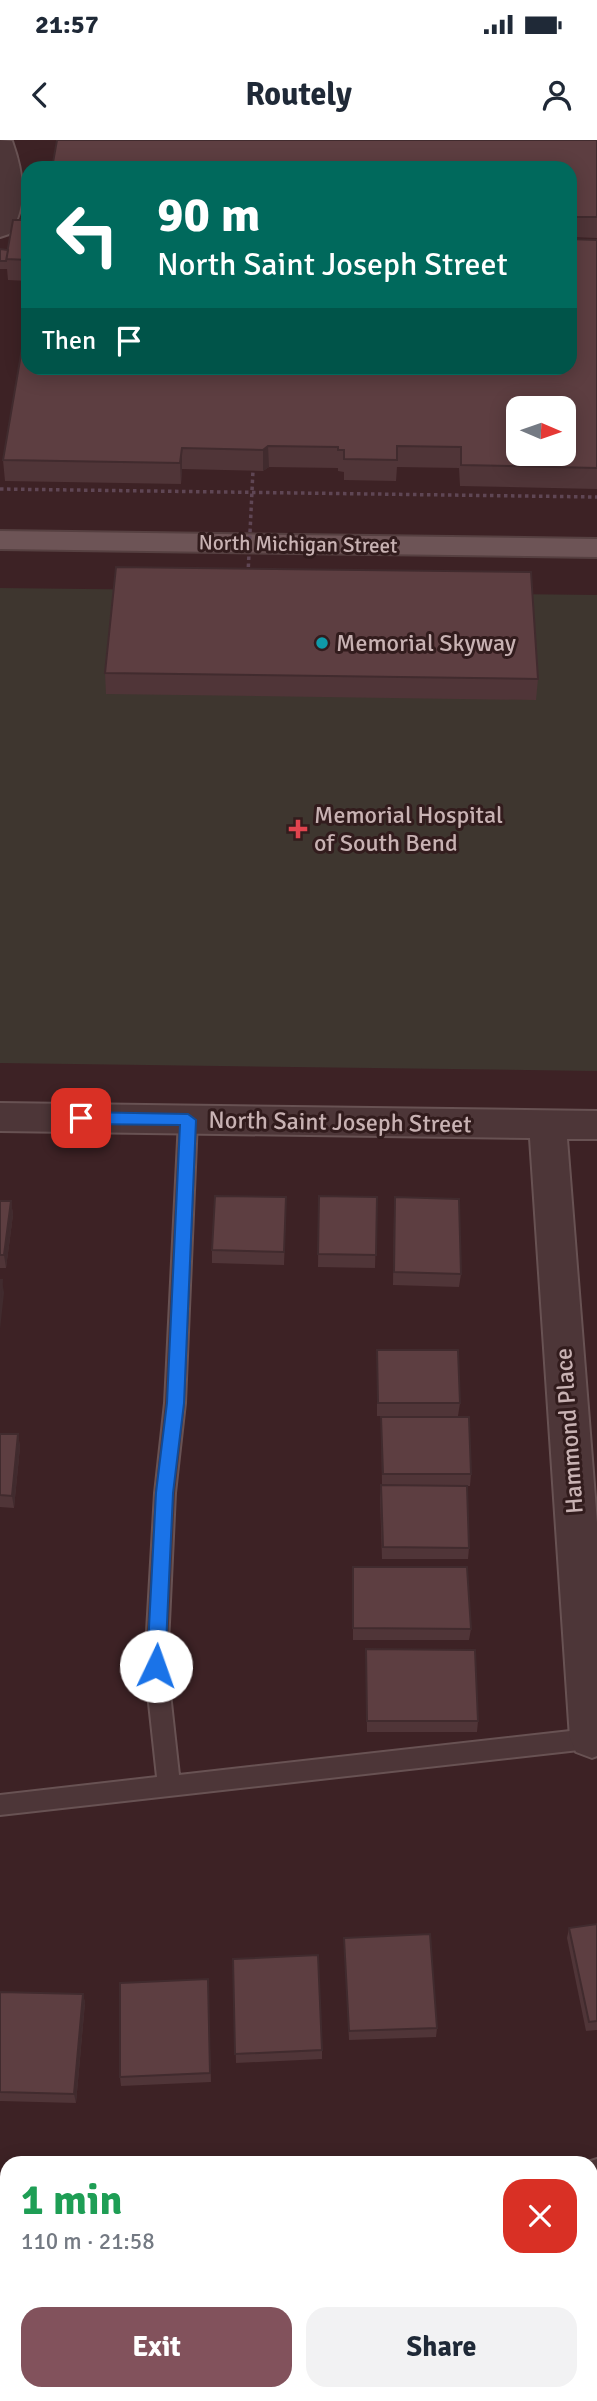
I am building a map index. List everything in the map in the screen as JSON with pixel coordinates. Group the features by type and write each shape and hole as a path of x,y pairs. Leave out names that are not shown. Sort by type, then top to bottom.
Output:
{"main road":[{"name":"North Michigan Street","path":"0,540 597,548"}],"street":[{"path":"0,141 12,188 0,229"},
{"name":"North Saint Joseph Street","path":"0,1117 597,1125"},
{"name":"Hammond Place","path":"547,1124 594,1738"}],"lane":[{"path":"169,1787 156,1666 165,1493 175,1403 188,1120"},
{"path":"0,1805 594,1738"}],"path":[{"path":"248,576 253,470"},
{"path":"0,489 597,497"}],"shaded area":[{"name":"Memorial Hospital of South Bend","path":"0,588 597,595 597,1071 0,1063"}],"building":[{"path":"57,140 597,140 597,217 577,217 577,161 53,161"},
{"path":"13,220 21,220 21,260 6,259"},
{"path":"577,239 597,240 597,468 506,466 576,466 576,396 506,396 506,466 461,465 461,447 397,446 397,460 344,459 344,450 338,450 338,447 268,446 263,450 182,448 180,463 3,460 21,354 21,375 577,375"},
{"path":"0,249 8,250 6,261 0,261"},
{"name":"Memorial Skyway","path":"116,567 531,572 538,679 105,673"},
{"path":"215,1196 286,1197 284,1252 212,1250"},
{"path":"319,1196 377,1197 376,1255 318,1254"},
{"path":"395,1197 459,1199 461,1274 394,1272"},
{"path":"0,1201 11,1201 4,1255 0,1255"},
{"path":"377,1350 458,1350 460,1403 378,1403"},
{"path":"381,1417 469,1417 471,1474 383,1474"},
{"path":"0,1434 18,1434 12,1496 0,1495"},
{"path":"381,1485 467,1486 469,1548 383,1547"},
{"path":"353,1567 467,1567 471,1629 353,1628"},
{"path":"366,1649 475,1650 478,1721 367,1721"},
{"path":"597,1924 597,2021 589,2022 569,1928"},
{"path":"430,1934 437,2028 349,2031 344,1938"},
{"path":"318,1955 322,2050 235,2054 233,1959"},
{"path":"208,1979 210,2073 120,2077 120,1983"},
{"path":"0,1992 83,1994 74,2094 0,2092"}],"place":[{"name":"Memorial Skyway","path":"322,643"},
{"name":"Memorial Hospital of South Bend","path":"298,829"}],"route":[{"path":"81,1118 188,1120 175,1403 165,1493 156,1666"}]}
